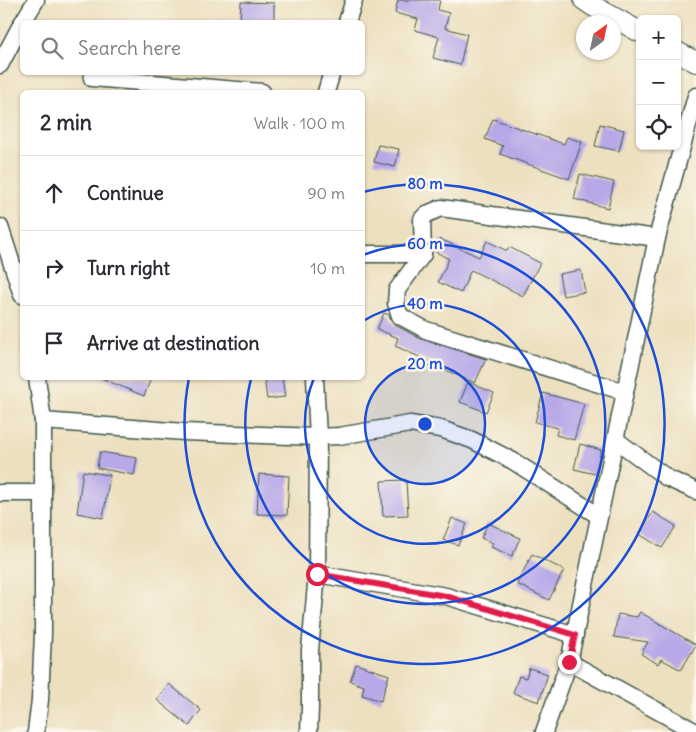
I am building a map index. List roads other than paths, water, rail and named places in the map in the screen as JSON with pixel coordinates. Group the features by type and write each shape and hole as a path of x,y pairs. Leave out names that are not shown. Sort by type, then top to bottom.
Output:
{"street":[{"path":"348,20 354,0"},
{"path":"591,2 636,30"},
{"path":"0,65 20,26"},
{"path":"681,54 696,62"},
{"path":"327,90 331,75"},
{"path":"92,78 238,90"},
{"path":"544,732 569,662 657,238 696,96"},
{"path":"625,392 426,330 400,316 396,303 397,290 423,254 422,219 427,214 441,208 657,238"},
{"path":"0,227 20,290"},
{"path":"365,254 423,254"},
{"path":"36,732 40,700 43,634 43,421 37,380"},
{"path":"308,732 310,650 317,574 318,437 315,380"},
{"path":"43,421 184,432 318,437 339,436 410,424 441,429 472,440 513,462 599,516"},
{"path":"616,440 667,478 696,491"},
{"path":"0,493 43,493"},
{"path":"317,574 446,596 575,635"},
{"path":"569,662 696,732"}]}
